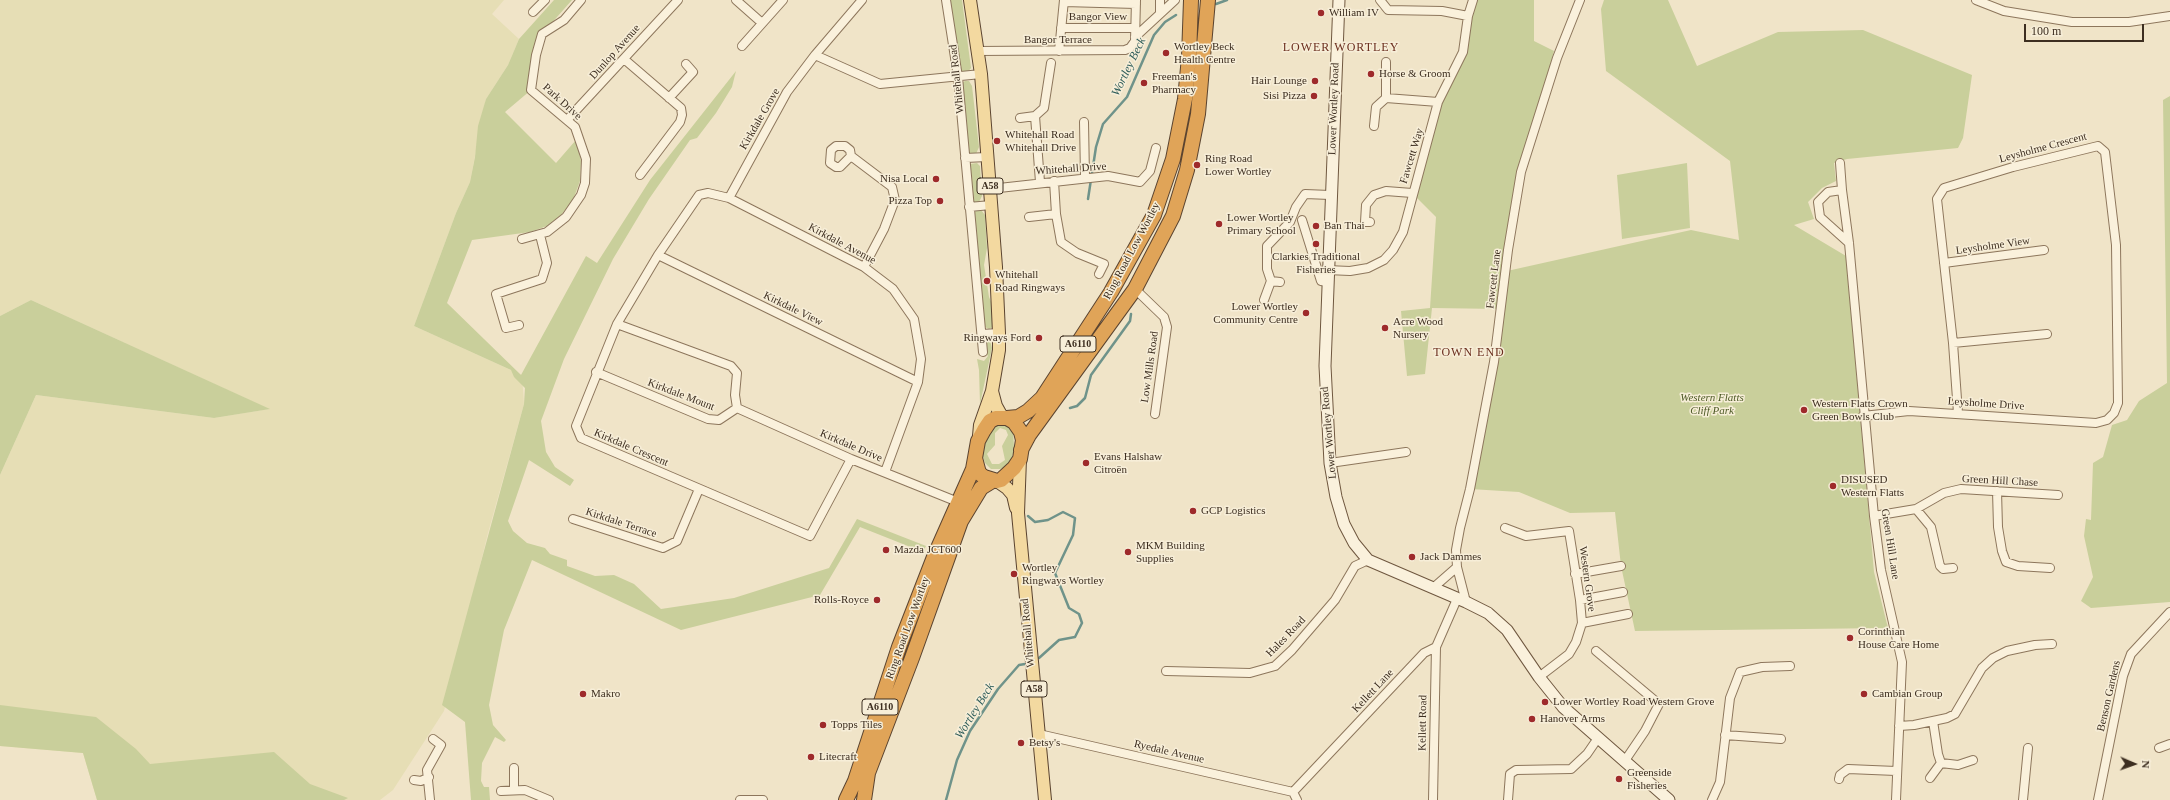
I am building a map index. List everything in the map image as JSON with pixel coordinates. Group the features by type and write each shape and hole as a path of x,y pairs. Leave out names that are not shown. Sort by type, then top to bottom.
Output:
{"highway":[{"name":"Ring Road Low Wortley","path":"1007,418 1018,416 1028,411 1042,398 1083,336 1151,221 1163,192 1173,159 1185,99 1189,57 1191,0"},
{"name":"Ring Road Low Wortley","path":"1021,454 1029,435 1135,289 1173,216 1187,170 1198,114 1208,0"},
{"path":"1083,336 1122,292 1135,289"},
{"name":"A6110","path":"975,458 978,442 990,421 996,418 1007,418"},
{"path":"1007,418 1018,426 1021,432 1021,454"},
{"name":"A6110","path":"995,481 1008,474 1021,454"},
{"name":"Ring Road Low Wortley","path":"846,800 855,781 899,647 973,469 975,458"},
{"path":"975,458 979,473 984,477 995,481"},
{"name":"Ring Road Low Wortley","path":"864,800 868,773 962,521 981,488 995,481"}],"main road":[{"name":"Whitehall Road","path":"970,0 980,74 990,189 999,333 992,390 980,425 978,442"},
{"name":"Whitehall Road","path":"992,390 996,406 1001,415 1007,418"},
{"name":"Whitehall Road","path":"1021,454 1018,513 1045,800"},
{"name":"Whitehall Road","path":"995,481 1007,488 1013,495 1018,513"}],"street":[{"path":"533,12 545,0"},
{"name":"Park Drive","path":"522,239 540,235 566,218 581,195 585,183 587,170 584,148 575,127 568,119 531,90 536,55 542,34 564,20 581,0"},
{"path":"665,0 671,6"},
{"name":"Dunlop Avenue","path":"568,119 678,0"},
{"path":"736,0 762,23"},
{"path":"742,46 783,0"},
{"name":"Kirkdale Grove","path":"729,198 788,92 815,55 862,0"},
{"name":"Whitehall Road","path":"946,0 958,77 983,352"},
{"path":"1160,0 1160,13"},
{"name":"Bangor Terrace","path":"977,51 1125,50 1130,48 1135,35 1175,0"},
{"name":"Lower Wortley Road","path":"1339,0 1327,270 1328,314 1324,366 1330,463 1336,496 1344,524 1354,543 1368,560 1462,600 1488,614 1508,630 1539,677 1563,707 1666,799"},
{"path":"1380,0 1388,10 1442,11 1468,16"},
{"name":"Fawcett Way","path":"1327,270 1362,269 1384,260 1393,250 1403,232 1412,193 1427,149 1438,102 1463,52 1468,16 1473,0"},
{"name":"Fawcett Lane","path":"1462,600 1457,568 1456,550 1458,535 1470,489 1494,362 1508,250 1521,172 1557,58 1580,0"},
{"path":"1976,0 2004,11 2072,22 2129,22 2170,16"},
{"path":"1059,51 1064,1 1136,2 1135,35"},
{"name":"Bangor View","path":"1061,28 1135,35"},
{"path":"815,55 880,84 980,74"},
{"path":"624,59 681,108 682,116 680,122 640,175"},
{"path":"1386,62 1386,98"},
{"path":"1020,118 1035,116 1044,108 1051,63"},
{"path":"670,98 696,74 686,64"},
{"path":"1374,126 1376,107 1386,98 1438,102"},
{"path":"1035,116 1040,182"},
{"path":"1084,122 1085,177"},
{"name":"Leysholme Crescent","path":"1958,413 1953,343 1937,199 1944,188 2088,147 2098,146 2105,152 2116,245 2118,306 2118,403 2114,414 2108,420"},
{"name":"Whitehall Drive","path":"990,189 1085,177 1108,176 1140,182 1150,171 1156,148"},
{"path":"851,156 892,188 895,200 884,229 864,267"},
{"path":"965,158 987,157"},
{"name":"Green Hill Lane","path":"1840,162 1849,243 1863,416 1874,516 1881,570 1902,662 1896,771 1896,800"},
{"path":"1054,181 1056,214 1061,242 1078,253 1106,261 1099,274"},
{"path":"1842,190 1828,192 1818,202 1820,217 1849,243"},
{"path":"1370,222 1365,222 1366,204 1374,195 1386,192 1412,193"},
{"name":"Kirkdale Avenue","path":"708,193 729,198 864,267 893,289 914,319 921,359 918,382 885,472"},
{"name":"Kirkdale Crescent","path":"708,193 698,195 658,256 617,324 596,372 576,426 581,438 810,536 851,459"},
{"path":"1264,300 1271,281 1267,268 1267,246 1290,222 1296,207 1305,194 1330,195"},
{"path":"969,207 991,205"},
{"path":"1029,217 1056,214"},
{"path":"1302,220 1320,281 1327,282"},
{"path":"519,325 506,328 496,294 542,279 547,263 540,235"},
{"name":"Leysholme View","path":"1944,263 2044,250"},
{"name":"Kirkdale View","path":"658,256 918,382"},
{"path":"1271,281 1280,282"},
{"name":"Low Mills Road","path":"1135,289 1164,317 1168,327 1155,414"},
{"path":"617,324 731,366 737,373 735,395 737,408"},
{"path":"982,334 999,333"},
{"path":"1953,343 2047,334"},
{"name":"Kirkdale Mount","path":"596,372 708,419 719,420 737,408"},
{"name":"Kirkdale Drive","path":"737,408 851,459 958,502"},
{"name":"Leysholme Drive","path":"1863,416 1909,411 2096,423 2108,420"},
{"path":"1330,463 1406,452"},
{"name":"Kirkdale Terrace","path":"573,519 663,548 677,541 699,489"},
{"name":"Green Hill Chase","path":"1874,516 1916,510 1951,491 1997,491 2058,495"},
{"path":"1997,491 1998,527 2002,551 2006,562 2018,566 2050,568"},
{"path":"1916,510 1931,527 1940,566 1943,569 1953,568"},
{"name":"Western Grove","path":"1505,528 1526,536 1569,531 1580,600 1582,623 1576,642 1569,654 1539,677"},
{"name":"Hales Road","path":"1166,671 1250,673 1275,666 1292,650 1335,600 1355,566 1368,560"},
{"path":"1575,574 1621,566"},
{"path":"1433,588 1457,568"},
{"path":"1580,600 1623,592"},
{"path":"1436,647 1462,600"},
{"name":"Benson Gardens","path":"2098,800 2123,676 2131,654 2170,612"},
{"path":"1582,623 1628,614"},
{"path":"1899,726 1933,721 1947,718 1955,714 1982,668 1993,658 2008,651 2035,644 2052,644"},
{"name":"Kellett Lane","path":"1294,792 1424,653 1436,647"},
{"name":"Kellett Road","path":"1433,800 1436,647"},
{"path":"1596,651 1659,704 1645,731 1624,762"},
{"path":"1712,800 1720,782 1724,736 1730,698 1740,672 1762,667 1790,666"},
{"path":"1933,721 1938,754 1942,763"},
{"name":"Ryedale Avenue","path":"1039,734 1294,792"},
{"path":"1724,736 1781,739"},
{"path":"1508,800 1510,774 1516,770 1572,769 1587,754 1598,738"},
{"path":"430,800 427,770 441,745 433,739"},
{"path":"2158,748 2170,744"},
{"path":"2023,800 2028,748"},
{"path":"1942,763 1958,765 1973,760"},
{"path":"1930,778 1942,763"},
{"path":"514,768 514,790"},
{"path":"1839,779 1840,775 1848,769 1896,771"},
{"path":"414,780 421,781 429,778"},
{"path":"501,791 525,790 549,800"},
{"path":"1294,792 1297,800"},
{"path":"740,800 764,800"}],"shaded area":[{"path":"0,0 504,0 492,14 519,39 508,65 486,99 470,182 456,213 414,326 522,375 524,404 488,533 444,711 393,790 380,800 97,800 83,753 0,746 0,475 36,395 214,418 269,409 31,300 0,316"}],"green space":[{"path":"554,0 572,0 542,34 531,90 505,112 556,163 576,140 581,161 580,181 573,200 561,215 547,226 530,232 472,240 447,303 521,375 586,256 597,263 650,180 736,71 732,87 716,113 697,138 690,140 649,199 613,259 564,359 541,421 546,452 555,467 574,480 570,486 529,460 508,521 513,531 527,543 545,548 550,554 567,560 567,566 595,576 614,575 634,584 661,609 734,598 829,568 857,519 926,546 923,552 860,527 820,595 681,630 532,560 504,630 489,705 493,725 506,740 504,742 495,737 482,763 481,781 484,787 489,787 490,800 471,800 465,722 442,705 524,404 525,388 514,377 511,370 414,326 456,213 470,182 475,157 478,126 486,99 508,65 519,39"},
{"path":"949,0 962,0 971,68 967,73 961,73"},
{"name":"Western Flatts Cliff Park","path":"1473,0 1534,0 1534,41 1554,51 1521,172 1507,271 1691,230 1739,240 1730,161 1606,71 1601,9 1604,0 1668,0 1697,66 1778,32 1863,30 1972,75 1963,138 1958,148 1847,159 1834,163 1836,181 1822,188 1808,202 1814,219 1794,225 1846,256 1874,572 1888,628 1635,631 1621,566 1615,512 1570,513 1519,492 1470,489 1501,309 1432,308 1425,374 1407,376 1401,311 1430,308 1436,217 1412,193 1438,102 1463,52"},
{"path":"969,81 972,86 979,147 976,154 969,154 962,83"},
{"path":"2170,96 2170,602 2091,608 2081,601 2093,577 2084,536 2086,519 2091,520 2093,463 2103,457 2112,425 2127,420 2139,401 2167,383 2163,100"},
{"path":"977,163 980,166 982,196 979,202 975,202 973,201 970,164"},
{"path":"1687,163 1690,228 1622,239 1617,175"},
{"path":"978,209 985,215 987,248 984,265 989,297 993,306 993,327 989,329 983,326 974,213"},
{"path":"31,300 270,409 214,418 36,395 0,475 0,316"},
{"path":"989,337 992,348 980,404 979,370 977,359 984,361 988,356 984,351 983,338"},
{"path":"1006,422 1013,430 1014,447 1012,459 1006,467 991,469 985,463 982,454 988,433 996,423","holes":["1000,428 1006,430 1008,435 1002,446 1005,460 999,464 992,464 987,454 995,445 995,433"]},
{"path":"0,705 96,717 136,749 150,764 274,752 310,784 348,798 344,800 97,800 83,753 0,746"}],"waterway":[{"name":"Wortley Beck","path":"1216,4 1227,0"},
{"name":"Wortley Beck","path":"1088,199 1096,147 1103,124 1127,97 1154,35 1165,22 1176,15"},
{"name":"Wortley Beck","path":"1070,408 1077,406 1085,398 1091,375 1130,321 1131,314"},
{"name":"Wortley Beck","path":"1028,516 1035,522 1048,520 1063,512 1075,518 1073,535 1055,573 1069,608 1079,614 1082,623 1075,637 1059,640 1039,658"},
{"name":"Wortley Beck","path":"946,800 957,760 970,731 998,689 1019,665 1025,664"}],"place":[{"name":"William IV","path":"1321,13"},
{"name":"Wortley Beck Health Centre","path":"1166,53"},
{"name":"Horse & Groom","path":"1371,74"},
{"name":"Hair Lounge","path":"1315,81"},
{"name":"Freeman's Pharmacy","path":"1144,83"},
{"name":"Sisi Pizza","path":"1314,96"},
{"name":"Whitehall Road Whitehall Drive","path":"997,141"},
{"name":"Ring Road Lower Wortley","path":"1197,165"},
{"name":"Nisa Local","path":"936,179"},
{"name":"Pizza Top","path":"940,201"},
{"name":"Lower Wortley Primary School","path":"1219,224"},
{"name":"Ban Thai","path":"1316,226"},
{"name":"Clarkies Traditional Fisheries","path":"1316,244"},
{"name":"Whitehall Road Ringways","path":"987,281"},
{"name":"Lower Wortley Community Centre","path":"1306,313"},
{"name":"Acre Wood Nursery","path":"1385,328"},
{"name":"Ringways Ford","path":"1039,338"},
{"name":"Western Flatts Crown Green Bowls Club","path":"1804,410"},
{"name":"Evans Halshaw Citroën","path":"1086,463"},
{"name":"DISUSED Western Flatts","path":"1833,486"},
{"name":"GCP Logistics","path":"1193,511"},
{"name":"Mazda JCT600","path":"886,550"},
{"name":"MKM Building Supplies","path":"1128,552"},
{"name":"Jack Dammes","path":"1412,557"},
{"name":"Wortley Ringways Wortley","path":"1014,574"},
{"name":"Rolls-Royce","path":"877,600"},
{"name":"Corinthian House Care Home","path":"1850,638"},
{"name":"Makro","path":"583,694"},
{"name":"Cambian Group","path":"1864,694"},
{"name":"Lower Wortley Road Western Grove","path":"1545,702"},
{"name":"Hanover Arms","path":"1532,719"},
{"name":"Topps Tiles","path":"823,725"},
{"name":"Betsy's","path":"1021,743"},
{"name":"Litecraft","path":"811,757"},
{"name":"Greenside Fisheries","path":"1619,779"}],"district":[{"name":"LOWER WORTLEY","path":"1341,48"},
{"name":"TOWN END","path":"1469,353"}]}
